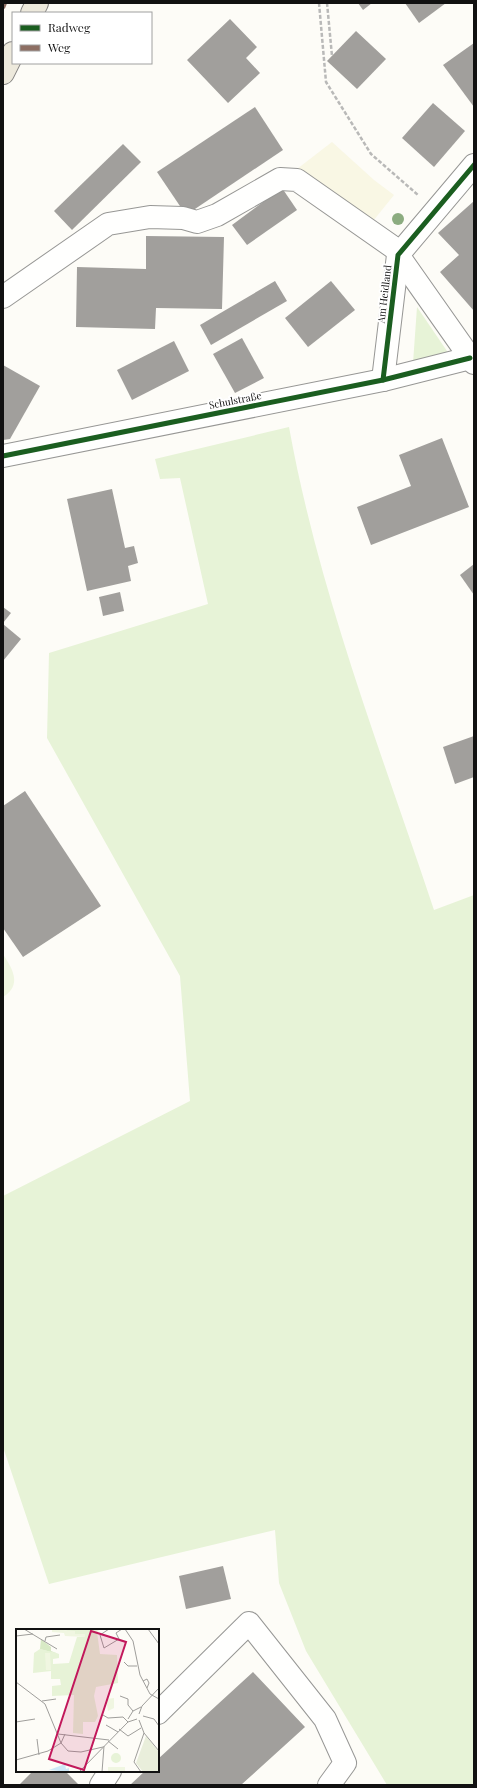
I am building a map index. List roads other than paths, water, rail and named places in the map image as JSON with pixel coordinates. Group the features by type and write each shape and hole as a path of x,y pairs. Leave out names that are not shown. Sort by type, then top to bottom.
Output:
{"main road":[{"path":"32,12 37,3"},
{"path":"3,73 12,55"}],"street":[{"path":"3,297 108,224 150,217 183,218 197,222 217,215 280,178 297,180 399,253 474,165"},
{"name":"Schulstraße","path":"3,456 472,361 399,253"},
{"name":"Am Heidland","path":"383,380 399,253"},
{"path":"159,1712 249,1623 325,1719 345,1763 329,1785"},
{"path":"101,1785 109,1772"}]}
